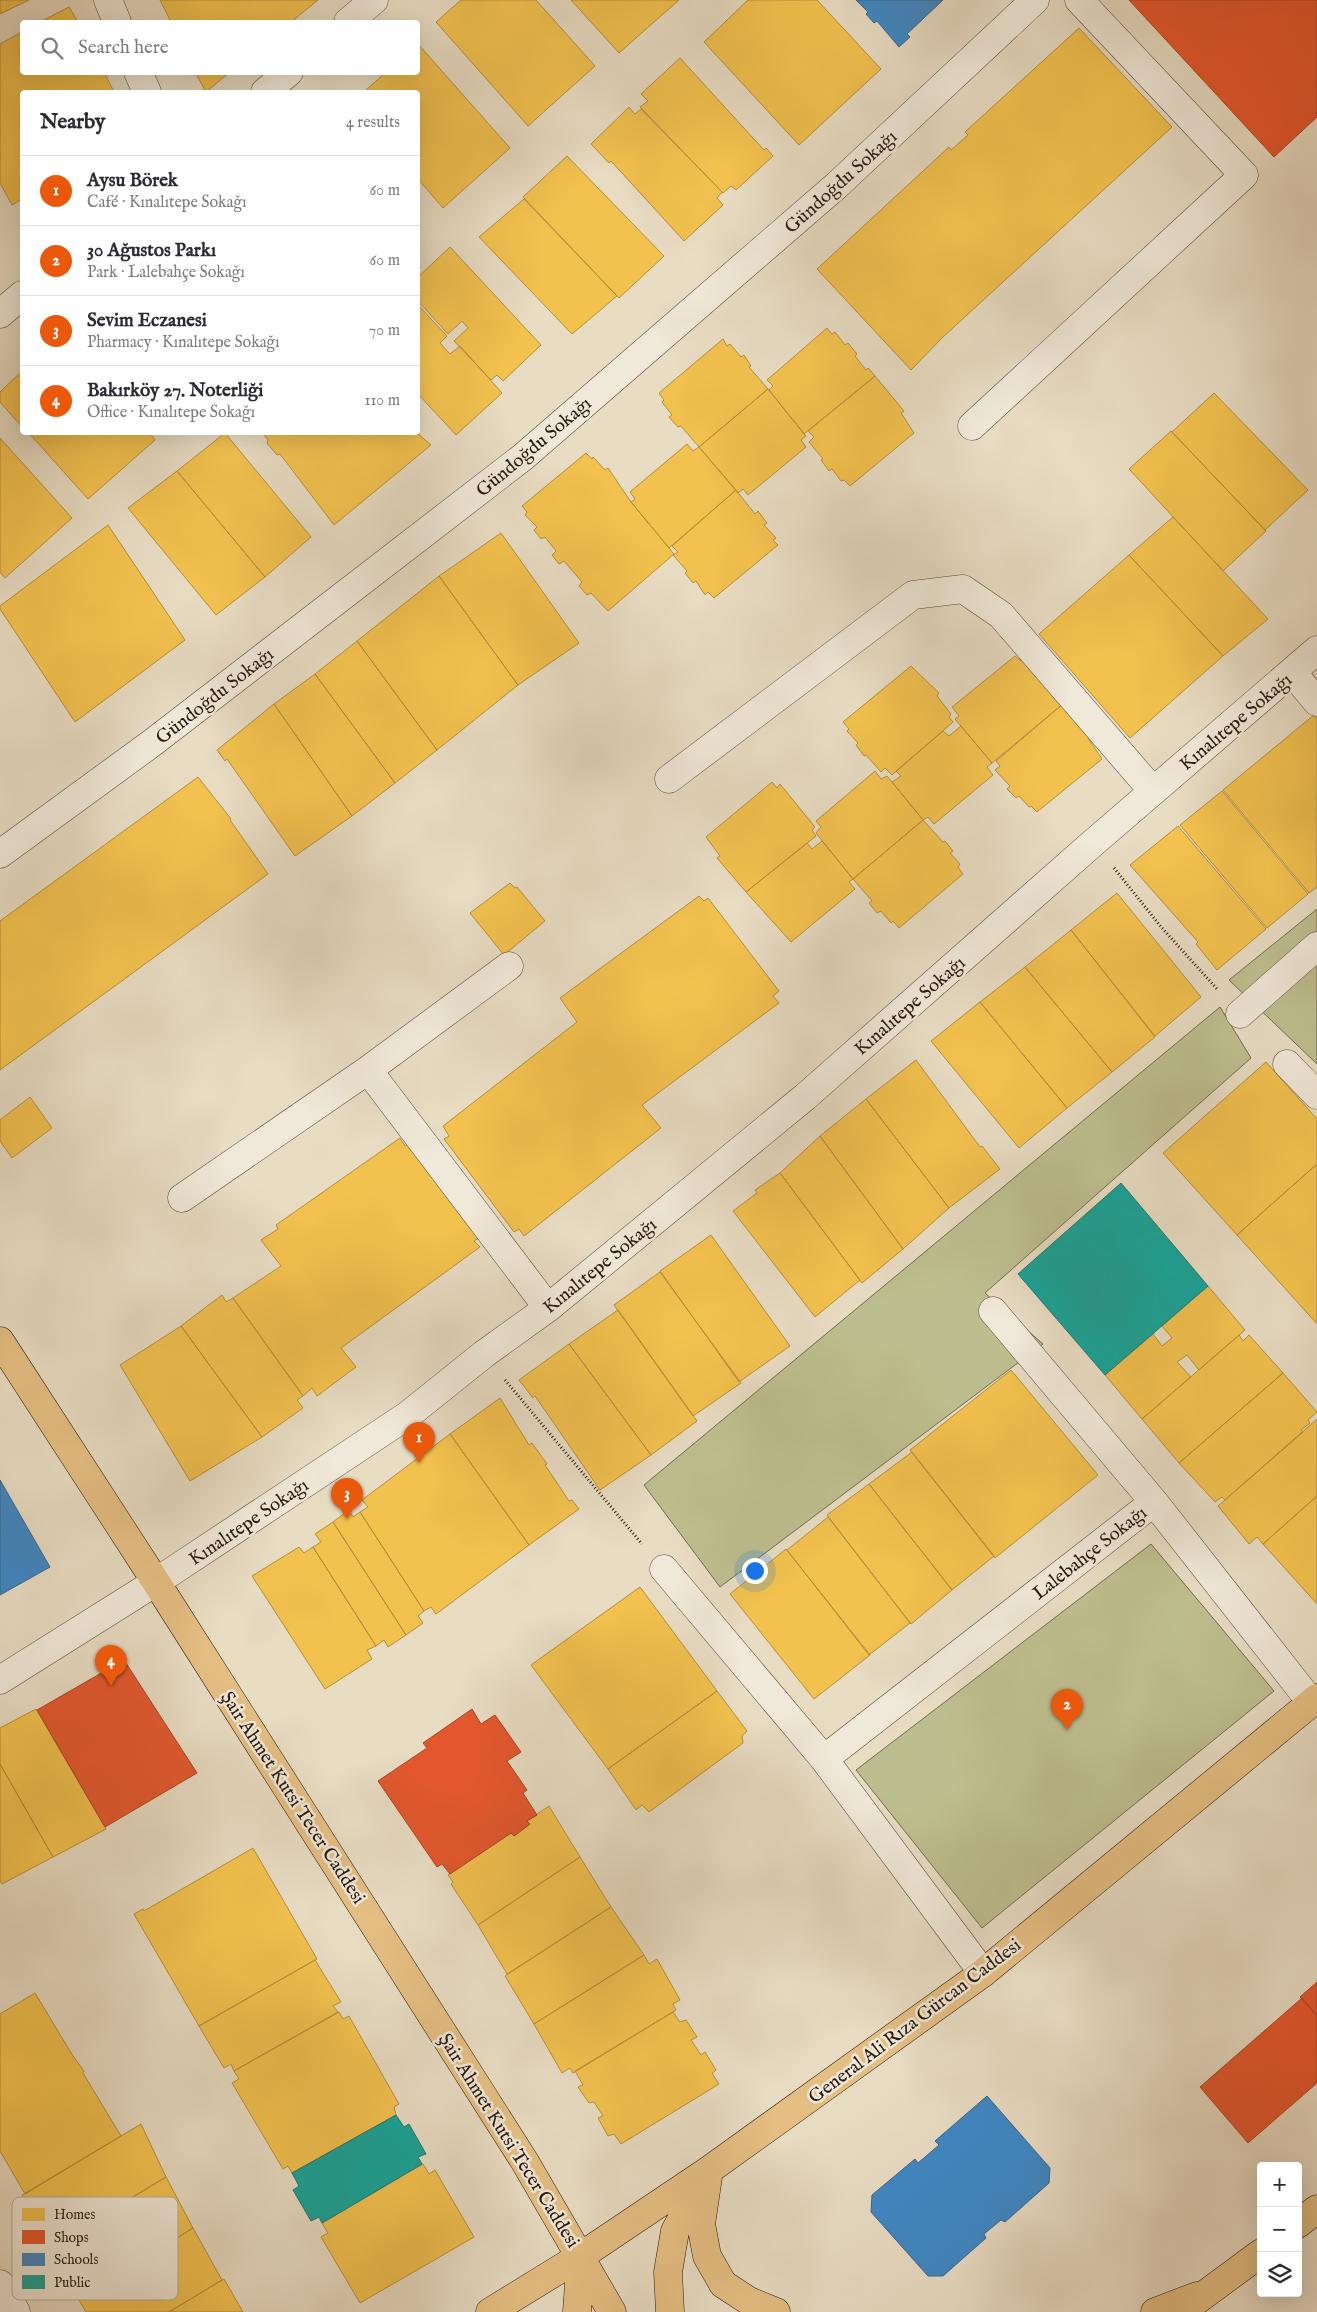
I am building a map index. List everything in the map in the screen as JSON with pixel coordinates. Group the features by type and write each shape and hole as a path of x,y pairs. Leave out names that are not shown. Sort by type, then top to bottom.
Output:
{"main road":[{"name":"Şair Ahmet Kutsi Tecer Caddesi","path":"0,1341 499,2120 581,2256 612,2312"},
{"name":"General Ali Rıza Gürcan Caddesi","path":"490,2312 581,2256 709,2170 983,1973 1314,1700"},
{"path":"670,2312 668,2272 675,2231 709,2170"},
{"path":"709,2170 701,2224 707,2256 723,2284 749,2301 776,2312"},
{"path":"1302,2221 1317,2209"},
{"path":"577,2312 581,2256"},
{"path":"1181,2312 1257,2256"},
{"path":"1155,2312 1214,2289"}],"street":[{"path":"108,0 116,20"},
{"path":"350,20 374,0"},
{"name":"Gündoğdu Sokağı","path":"0,854 152,743 523,457 836,186 1035,0"},
{"path":"972,426 1244,175 1079,0"},
{"path":"139,75 146,90"},
{"path":"267,90 285,75"},
{"path":"0,314 20,297"},
{"path":"669,779 914,595 963,589 1001,615 1152,791"},
{"name":"Kınalıtepe Sokağı","path":"0,1680 156,1582 408,1415 484,1354 548,1308 805,1097 1152,791 1317,650"},
{"path":"1292,672 1317,702"},
{"path":"1240,1014 1317,946"},
{"path":"182,1198 368,1070 509,966"},
{"path":"1287,1064 1317,1095"},
{"path":"368,1070 548,1308"},
{"path":"993,1311 1154,1502"},
{"name":"Lalebahçe Sokağı","path":"824,1759 1154,1502 1314,1700"},
{"path":"664,1569 824,1759 983,1973"}],"path":[{"path":"1093,843 1162,928 1240,1014"},
{"path":"484,1354 664,1569"}],"green space":[{"path":"1317,909 1317,1064 1229,980"},
{"path":"1220,1007 1251,1058 985,1293 1043,1344 720,1587 644,1485"},
{"path":"1151,1544 1274,1691 982,1928 856,1770"}],"building: Homes":[{"path":"0,0 29,0 0,14"},
{"path":"160,0 318,0 293,20 170,20"},
{"path":"461,0 536,0 595,66 528,126 436,22"},
{"path":"571,0 679,0 619,53"},
{"path":"748,0 817,0 881,69 799,145 704,42"},
{"path":"69,7 77,20 44,20"},
{"path":"1079,28 1172,127 943,337 911,370 817,269 949,147 951,150 968,135 965,132"},
{"path":"20,33 20,75 106,75 113,90 20,90 20,200 12,205 0,183 0,44"},
{"path":"420,46 510,148 443,208 420,181 420,90 366,90 383,75 420,75"},
{"path":"680,58 764,150 766,148 773,156 736,190 731,186 723,193 640,107 648,101 641,94"},
{"path":"197,75 226,75 208,90 205,90"},
{"path":"629,107 635,114 641,109 722,192 717,198 723,205 684,241 611,161 609,163 591,144"},
{"path":"567,156 664,256 619,298 523,197"},
{"path":"524,199 617,296 572,334 479,237"},
{"path":"450,247 541,345 503,381 497,375 491,380 454,341 468,328 462,321 448,334 420,303 420,275"},
{"path":"420,307 447,336 440,343 450,354 460,346 502,393 456,435 420,396"},
{"path":"827,328 832,334 835,332 845,345 848,343 866,370 868,368 875,376 804,434 769,390 773,386 767,380"},
{"path":"723,339 727,346 730,344 741,357 744,355 751,366 749,367 768,389 699,447 681,426 678,427 669,417 672,415 662,402 664,400 659,393"},
{"path":"20,373 20,425 0,402 0,392"},
{"path":"875,376 904,411 901,413 914,433 850,486 844,480 841,481 832,469 829,471 821,460 823,459 809,442 814,437 808,431"},
{"path":"768,389 806,436 801,440 806,447 748,495 743,489 738,493 699,447"},
{"path":"1214,393 1308,490 1265,530 1172,432"},
{"path":"1171,431 1266,531 1223,571 1129,469"},
{"path":"31,435 151,435 155,440 88,499"},
{"path":"222,435 227,435 311,537 265,577 177,471"},
{"path":"264,435 419,435 431,445 334,525 280,454 277,455 267,443 268,440"},
{"path":"0,438 72,518 5,578 0,572"},
{"path":"687,444 693,451 699,447 736,490 669,548 631,502 635,499 630,492"},
{"path":"586,453 592,459 593,457 605,470 608,468 631,502 674,554 608,611 591,593 587,595 579,586 582,582 564,561 559,564 552,555 556,551 545,537 541,539 534,530 537,527 525,515 527,512 522,506"},
{"path":"177,471 265,577 216,615 128,508"},
{"path":"736,490 755,514 758,511 767,523 764,525 776,538 773,540 778,545 714,598 708,592 705,595 696,581 693,583 685,573 687,571 673,555 678,552 672,546"},
{"path":"1173,517 1268,619 1223,656 1129,555"},
{"path":"108,525 185,640 75,722 0,609 0,606"},
{"path":"501,533 579,643 518,685 439,576"},
{"path":"1129,555 1223,656 1130,738 1039,634"},
{"path":"439,576 518,685 437,750 357,641"},
{"path":"357,641 437,750 395,783 315,674"},
{"path":"1015,656 1021,661 1024,659 1064,703 992,763 955,719 959,716 952,707"},
{"path":"911,666 939,693 937,696 951,714 949,717 953,722 892,775 885,768 881,772 866,755 864,756 856,745 858,743 847,731 849,729 843,722"},
{"path":"315,674 395,783 352,816 274,704"},
{"path":"1064,703 1080,728 1082,726 1090,737 1088,738 1102,759 1037,812 1031,806 1029,807 1019,796 1016,798 1007,789 1010,786 995,770 1000,766 996,761"},
{"path":"274,704 352,816 295,856 227,759 225,761 217,750"},
{"path":"1314,715 1317,719 1317,887 1309,893 1223,790"},
{"path":"961,726 992,763 987,767 993,775 934,824 928,817 923,820 892,782 901,776 896,771 943,731 949,736"},
{"path":"875,771 881,779 887,776 923,820 853,879 816,833 821,827 816,821"},
{"path":"198,777 231,819 268,874 0,1070 0,921"},
{"path":"772,782 777,788 780,784 815,827 812,830 816,836 746,892 717,858 720,856 706,837"},
{"path":"1222,791 1308,894 1267,928 1180,825"},
{"path":"923,820 953,851 950,853 960,864 958,867 963,874 899,928 893,921 891,923 881,911 877,913 869,903 872,901 853,879"},
{"path":"1178,826 1266,929 1217,970 1196,944 1198,942 1130,865"},
{"path":"822,841 853,879 849,882 855,889 791,942 746,892 807,843 812,849"},
{"path":"510,883 515,888 517,887 545,921 504,955 470,913"},
{"path":"1117,893 1201,997 1155,1036 1071,930"},
{"path":"699,896 704,901 708,898 779,991 773,996 779,1003 642,1105 661,1128 524,1236 519,1229 514,1232 444,1139 449,1136 443,1126 577,1022 560,998"},
{"path":"1071,930 1155,1037 1112,1072 1025,967"},
{"path":"1025,967 1112,1072 1067,1108 980,1002"},
{"path":"980,1002 1067,1108 1019,1148 931,1041"},
{"path":"916,1060 980,1147 982,1146 1000,1169 949,1208 866,1099"},
{"path":"1266,1062 1317,1119 1317,1164 1237,1235 1163,1153"},
{"path":"30,1097 52,1128 12,1158 0,1141 0,1120"},
{"path":"866,1099 949,1208 903,1249 820,1136"},
{"path":"820,1136 903,1249 862,1283 780,1173"},
{"path":"400,1138 405,1146 411,1142 479,1238 474,1241 480,1247 341,1348 356,1367 317,1396 312,1388 303,1396 233,1298 281,1266 261,1240 278,1229 276,1225"},
{"path":"1317,1164 1317,1324 1237,1235"},
{"path":"780,1173 860,1280 815,1317 733,1211 757,1193 755,1190"},
{"path":"711,1235 790,1346 739,1382 660,1271"},
{"path":"660,1272 741,1383 693,1416 614,1305"},
{"path":"1208,1286 1245,1330 1199,1370 1187,1355 1177,1362 1191,1377 1142,1419 1105,1375 1153,1334 1162,1346 1172,1338 1162,1326"},
{"path":"222,1295 226,1302 233,1298 303,1396 297,1400 303,1408 262,1437 181,1326"},
{"path":"618,1310 697,1421 651,1455 569,1344"},
{"path":"181,1326 262,1437 190,1481 120,1365"},
{"path":"1239,1335 1243,1341 1249,1335 1283,1373 1179,1463 1142,1419"},
{"path":"569,1344 651,1455 600,1490 535,1396 533,1398 519,1380"},
{"path":"1011,1370 1098,1475 995,1558 910,1450"},
{"path":"1283,1373 1317,1412 1308,1420 1310,1423 1301,1430 1303,1432 1225,1500 1222,1497 1215,1502 1179,1463"},
{"path":"500,1398 529,1445 532,1443 569,1501 572,1500 579,1509 529,1545 450,1434"},
{"path":"1317,1419 1317,1496 1263,1544 1257,1537 1249,1544 1218,1506"},
{"path":"450,1434 529,1545 436,1614 431,1607 424,1611 360,1512 368,1507 362,1500"},
{"path":"912,1452 994,1556 952,1590 869,1484"},
{"path":"869,1484 952,1590 911,1624 827,1515"},
{"path":"1317,1496 1317,1604 1263,1544"},
{"path":"349,1510 353,1517 360,1512 424,1611 418,1616 423,1623 406,1635 333,1522"},
{"path":"828,1517 910,1623 869,1655 787,1550"},
{"path":"333,1522 406,1635 388,1647 384,1640 376,1646 313,1547 321,1542 315,1534"},
{"path":"299,1547 304,1553 313,1547 376,1646 367,1650 372,1659 325,1689 252,1576"},
{"path":"786,1549 870,1655 814,1699 730,1594"},
{"path":"640,1587 717,1691 608,1769 531,1665"},
{"path":"717,1691 747,1731 742,1736 743,1743 649,1812 642,1805 636,1810 608,1769"},
{"path":"36,1709 106,1829 53,1857 0,1764 0,1728"},
{"path":"0,1764 53,1857 2,1884 0,1880"},
{"path":"549,1806 580,1857 478,1925 451,1884 453,1882 448,1875 511,1833 514,1836 530,1824 527,1821"},
{"path":"253,1848 317,1959 199,2026 134,1914 143,1909 144,1911"},
{"path":"580,1857 611,1907 507,1974 478,1925"},
{"path":"611,1907 644,1955 534,2024 505,1976"},
{"path":"644,1955 649,1964 657,1959 680,2000 673,2004 676,2010 573,2073 570,2068 562,2073 534,2024"},
{"path":"315,1960 341,2002 333,2006 338,2012 234,2071 231,2064 224,2068 199,2026"},
{"path":"35,1993 84,2071 83,2073 121,2136 25,2194 0,2151 0,2014"},
{"path":"339,2012 343,2019 349,2016 399,2104 394,2107 396,2115 292,2173 288,2166 283,2169 232,2083 239,2079 234,2071"},
{"path":"673,2012 680,2022 686,2020 697,2037 691,2040 701,2055 705,2052 716,2070 712,2073 719,2084 621,2144 614,2134 608,2136 598,2118 603,2116 594,2102 589,2103 578,2087 583,2085 575,2071"},
{"path":"141,2124 166,2177 133,2197 23,2197 22,2195"},
{"path":"423,2164 429,2174 435,2170 474,2237 360,2303 321,2237 328,2233 322,2223"},
{"path":"166,2177 177,2197 133,2197"},
{"path":"178,2200 193,2228 178,2237"},
{"path":"193,2228 222,2280 169,2312 86,2312 79,2300 178,2300 178,2237"},
{"path":"224,2279 243,2312 169,2312 222,2280"}],"building: Shops":[{"path":"1129,0 1317,0 1317,117 1274,157"},
{"path":"124,1660 197,1773 105,1827 37,1710"},
{"path":"472,1709 481,1724 495,1715 521,1752 507,1761 527,1790 523,1793 537,1815 527,1821 530,1824 514,1836 511,1833 450,1874 442,1864 437,1867 378,1781 427,1748 423,1743"},
{"path":"1317,1982 1317,2016 1300,1997"},
{"path":"1302,1998 1317,2016 1317,2083 1248,2143 1200,2087"}],"building: Schools":[{"path":"856,0 943,0 907,34 910,37 899,47 877,21 874,23 866,14 868,12"},
{"path":"0,1480 50,1567 0,1595"},
{"path":"987,2096 1050,2168 1049,2183 1005,2222 1001,2220 984,2234 986,2238 943,2276 928,2276 871,2212 872,2195 915,2159 918,2163 939,2145 935,2141"}],"building: Public":[{"path":"1121,1183 1208,1286 1105,1375 1018,1274"},
{"path":"396,2115 404,2127 409,2124 426,2154 418,2157 422,2164 322,2223 319,2217 311,2221 293,2190 299,2186 292,2173"}],"place":[{"name":"Aysu Börek","path":"419,1463"},
{"name":"Sevim Eczanesi","path":"347,1519"},
{"name":"Bakırköy 27. Noterliği","path":"111,1686"},
{"name":"30 Ağustos Parkı","path":"1067,1730"}]}
